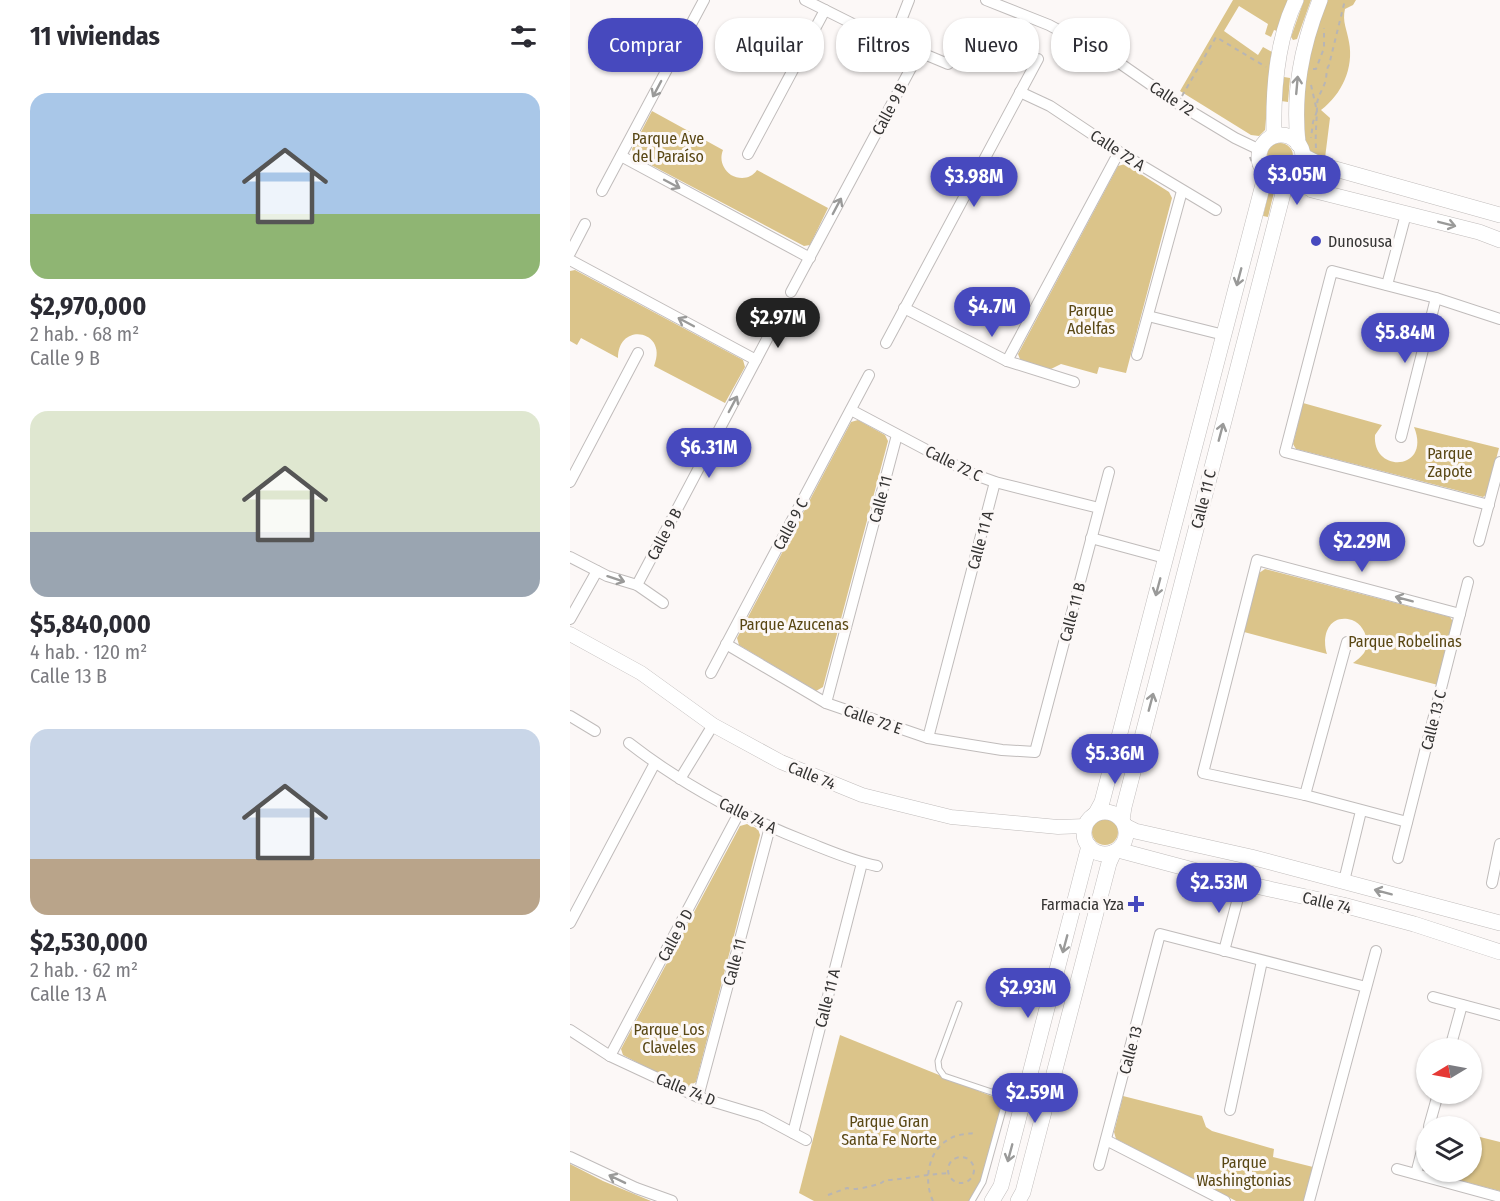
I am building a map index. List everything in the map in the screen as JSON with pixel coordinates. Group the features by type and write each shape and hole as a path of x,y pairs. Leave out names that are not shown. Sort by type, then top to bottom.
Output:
{"main road":[{"path":"1274,136 1277,69 1281,46 1296,0"},
{"path":"1289,177 1301,166 1296,102 1303,74 1302,51 1320,0"},
{"path":"1281,46 1302,51"},
{"path":"1500,215 1321,165 1300,150 1290,137 1274,136 1265,141 1260,150 1259,160 1266,173 1276,178 1289,177 1312,190 1500,240"},
{"name":"Calle 11 C","path":"1096,813 1102,802 1266,173"},
{"name":"Calle 11 C","path":"1124,823 1134,768 1272,234 1289,177"},
{"path":"1363,203 1365,190 1378,181"},
{"path":"1251,229 1272,234"},
{"path":"1190,463 1211,468"},
{"path":"1185,484 1206,489"},
{"path":"1179,507 1200,512"},
{"path":"1113,759 1122,770 1134,768"},
{"path":"1018,1201 1023,1192 1076,988 1116,851 1125,839 1124,823 1113,813 1096,813 1085,826 1084,836 1089,846 1098,853 1116,851"},
{"name":"Calle 74","path":"1124,823 1135,831 1344,881 1500,923"},
{"path":"1150,857 1155,836"},
{"path":"992,1201 1001,1186 1089,846"},
{"path":"1204,873 1210,849"},
{"name":"Calle 74","path":"1116,851 1150,857 1242,883 1343,905 1500,951"},
{"path":"1399,920 1407,913 1408,898"},
{"path":"1461,938 1460,924 1466,915"},
{"path":"1054,983 1061,980 1067,981 1076,988"},
{"path":"1023,1103 1039,1108 1046,1105"}],"street":[{"path":"602,191 704,0"},
{"path":"805,0 843,18"},
{"path":"902,18 909,0"},
{"name":"Calle 72","path":"986,0 1049,25 1118,62 1178,103 1235,138 1260,150"},
{"path":"748,154 825,10"},
{"name":"Calle 9 B","path":"791,292 910,72"},
{"path":"886,343 1031,72"},
{"name":"Calle 72 A","path":"1020,92 1059,112 1119,152 1216,210"},
{"path":"1007,361 1119,152"},
{"path":"621,156 810,258"},
{"path":"1137,355 1182,191"},
{"path":"1387,285 1406,214"},
{"path":"570,253 585,224"},
{"path":"570,260 756,360"},
{"path":"1489,505 1285,452 1332,271 1436,298 1500,319"},
{"path":"1401,437 1436,298"},
{"path":"904,308 1007,361 1074,382"},
{"path":"1148,316 1224,335"},
{"name":"Calle 9 B","path":"637,585 775,324"},
{"path":"570,482 638,353"},
{"name":"Calle 9 C","path":"711,673 869,375"},
{"name":"Calle 72 C","path":"851,410 970,473 995,482 1099,508"},
{"name":"Calle 11","path":"826,703 897,435"},
{"path":"1479,541 1500,462"},
{"name":"Calle 11 B","path":"1035,752 1108,472"},
{"name":"Calle 11 A","path":"928,738 995,482"},
{"path":"1091,538 1165,558"},
{"path":"570,556 597,572 637,585 663,603"},
{"path":"1407,822 1305,795 1203,773 1257,560 1460,614"},
{"path":"570,619 597,572"},
{"name":"Calle 13 C","path":"1398,858 1468,582"},
{"name":"Calle 74","path":"570,634 641,673 713,725 782,762 862,795 951,817 1058,827 1085,826"},
{"path":"1305,795 1347,642"},
{"name":"Calle 72 E","path":"726,644 826,703 928,738 1002,750 1035,752"},
{"path":"570,716 595,731"},
{"path":"680,779 713,725"},
{"name":"Calle 74 A","path":"629,743 680,779 740,813 862,863 877,866"},
{"path":"570,923 655,763"},
{"path":"1344,881 1361,811"},
{"name":"Calle 9 D","path":"610,1056 740,813"},
{"name":"Calle 11","path":"698,1097 770,827"},
{"path":"1492,883 1500,847"},
{"name":"Calle 11 A","path":"793,1132 862,863"},
{"path":"1242,883 1224,951 1366,987"},
{"name":"Calle 13","path":"1099,1165 1160,934 1224,951"},
{"path":"1310,1201 1376,951"},
{"path":"1230,1110 1262,961"},
{"path":"1433,997 1500,1015"},
{"path":"1453,1038 1462,1005"},
{"name":"Calle 74 D","path":"570,1030 610,1056 698,1097 761,1116 806,1140"},
{"path":"1106,1140 1225,1201"},
{"path":"570,1156 666,1200"},
{"path":"1397,1169 1416,1174"},
{"path":"1445,1182 1500,1197"}],"lane":[{"path":"959,1004 938,1061 939,1069 944,1076 1023,1103"},
{"path":"972,1201 983,1182 1003,1110"},
{"path":"1000,1120 1017,1125"}],"path":[{"path":"1318,150 1315,125 1317,105 1326,79 1345,0"},
{"path":"1320,155 1312,148 1313,122 1317,111 1312,85 1303,74 1316,69 1322,56 1324,25"},
{"path":"1178,103 1216,37 1267,68 1277,69"},
{"path":"933,1201 928,1191 928,1174 935,1154 946,1141 960,1135 975,1133"},
{"path":"955,1158 968,1159 973,1165 971,1178 963,1183 954,1181 949,1173 949,1165 955,1158"},
{"path":"828,1195 847,1188 851,1190 868,1187 885,1180 895,1181 928,1174 949,1173"}],"green space":[{"path":"1233,0 1288,0 1277,31 1274,30 1271,37 1265,34 1268,24 1239,6 1224,31 1258,55 1263,47 1272,52 1265,130 1259,136 1251,135 1180,91"},
{"path":"1304,0 1311,0 1297,39 1293,40 1291,37"},
{"path":"1327,0 1356,0 1353,5 1345,9 1344,14 1350,52 1348,71 1335,96 1321,110 1330,118 1325,158 1318,157 1307,148 1302,117 1307,61"},
{"path":"1284,77 1290,78 1288,102 1281,101"},
{"name":"Parque Ave del Paraíso","path":"652,111 723,150 722,164 731,175 745,178 757,170 828,208 810,245 804,246 634,156 632,149"},
{"path":"1280,143 1289,147 1293,156 1289,165 1280,169 1271,165 1267,156 1271,147"},
{"name":"Parque Adelfas","path":"1125,164 1169,192 1172,198 1126,373 1099,367 1097,374 1061,364 1051,369 1021,362 1018,354 1118,166"},
{"path":"1308,165 1335,175 1332,187 1303,174"},
{"path":"1271,183 1276,184 1268,217 1263,216"},
{"path":"575,270 743,360 745,367 725,403 654,366 657,354 655,344 642,335 633,335 626,339 620,346 618,358 581,338 577,345 570,341 570,271"},
{"name":"Parque Zapote","path":"1303,403 1382,425 1375,435 1377,448 1382,456 1391,461 1400,462 1409,459 1415,452 1417,442 1414,427 1499,448 1487,494 1483,497 1296,449 1293,444"},
{"name":"Parque Azucenas","path":"858,420 885,435 888,441 823,687 816,691 739,645 737,638 851,422"},
{"name":"Parque Robelinas","path":"1265,569 1450,617 1454,623 1438,685 1353,663 1364,653 1367,644 1363,629 1352,620 1344,619 1332,623 1326,633 1327,654 1244,632 1259,573"},
{"path":"1105,819 1114,823 1118,832 1114,841 1105,845 1096,841 1092,832 1096,823"},
{"name":"Parque Los Claveles","path":"747,824 758,829 760,835 696,1082 689,1086 657,1073 623,1055 621,1049 740,826"},
{"name":"Parque Gran Santa Fe Norte","path":"840,1035 1006,1102 987,1178 973,1201 814,1201 799,1193"},
{"name":"Parque Washingtonias","path":"1123,1096 1202,1116 1206,1127 1212,1131 1274,1149 1273,1157 1313,1167 1304,1201 1236,1201 1116,1139 1114,1132"},
{"path":"1482,1138 1500,1142 1500,1191 1465,1182 1482,1182"},
{"path":"570,1164 603,1181 651,1201 570,1201"}],"place":[{"name":"Dunosusa","path":"1316,241"},
{"name":"Farmacia Yza","path":"1136,904"}]}
